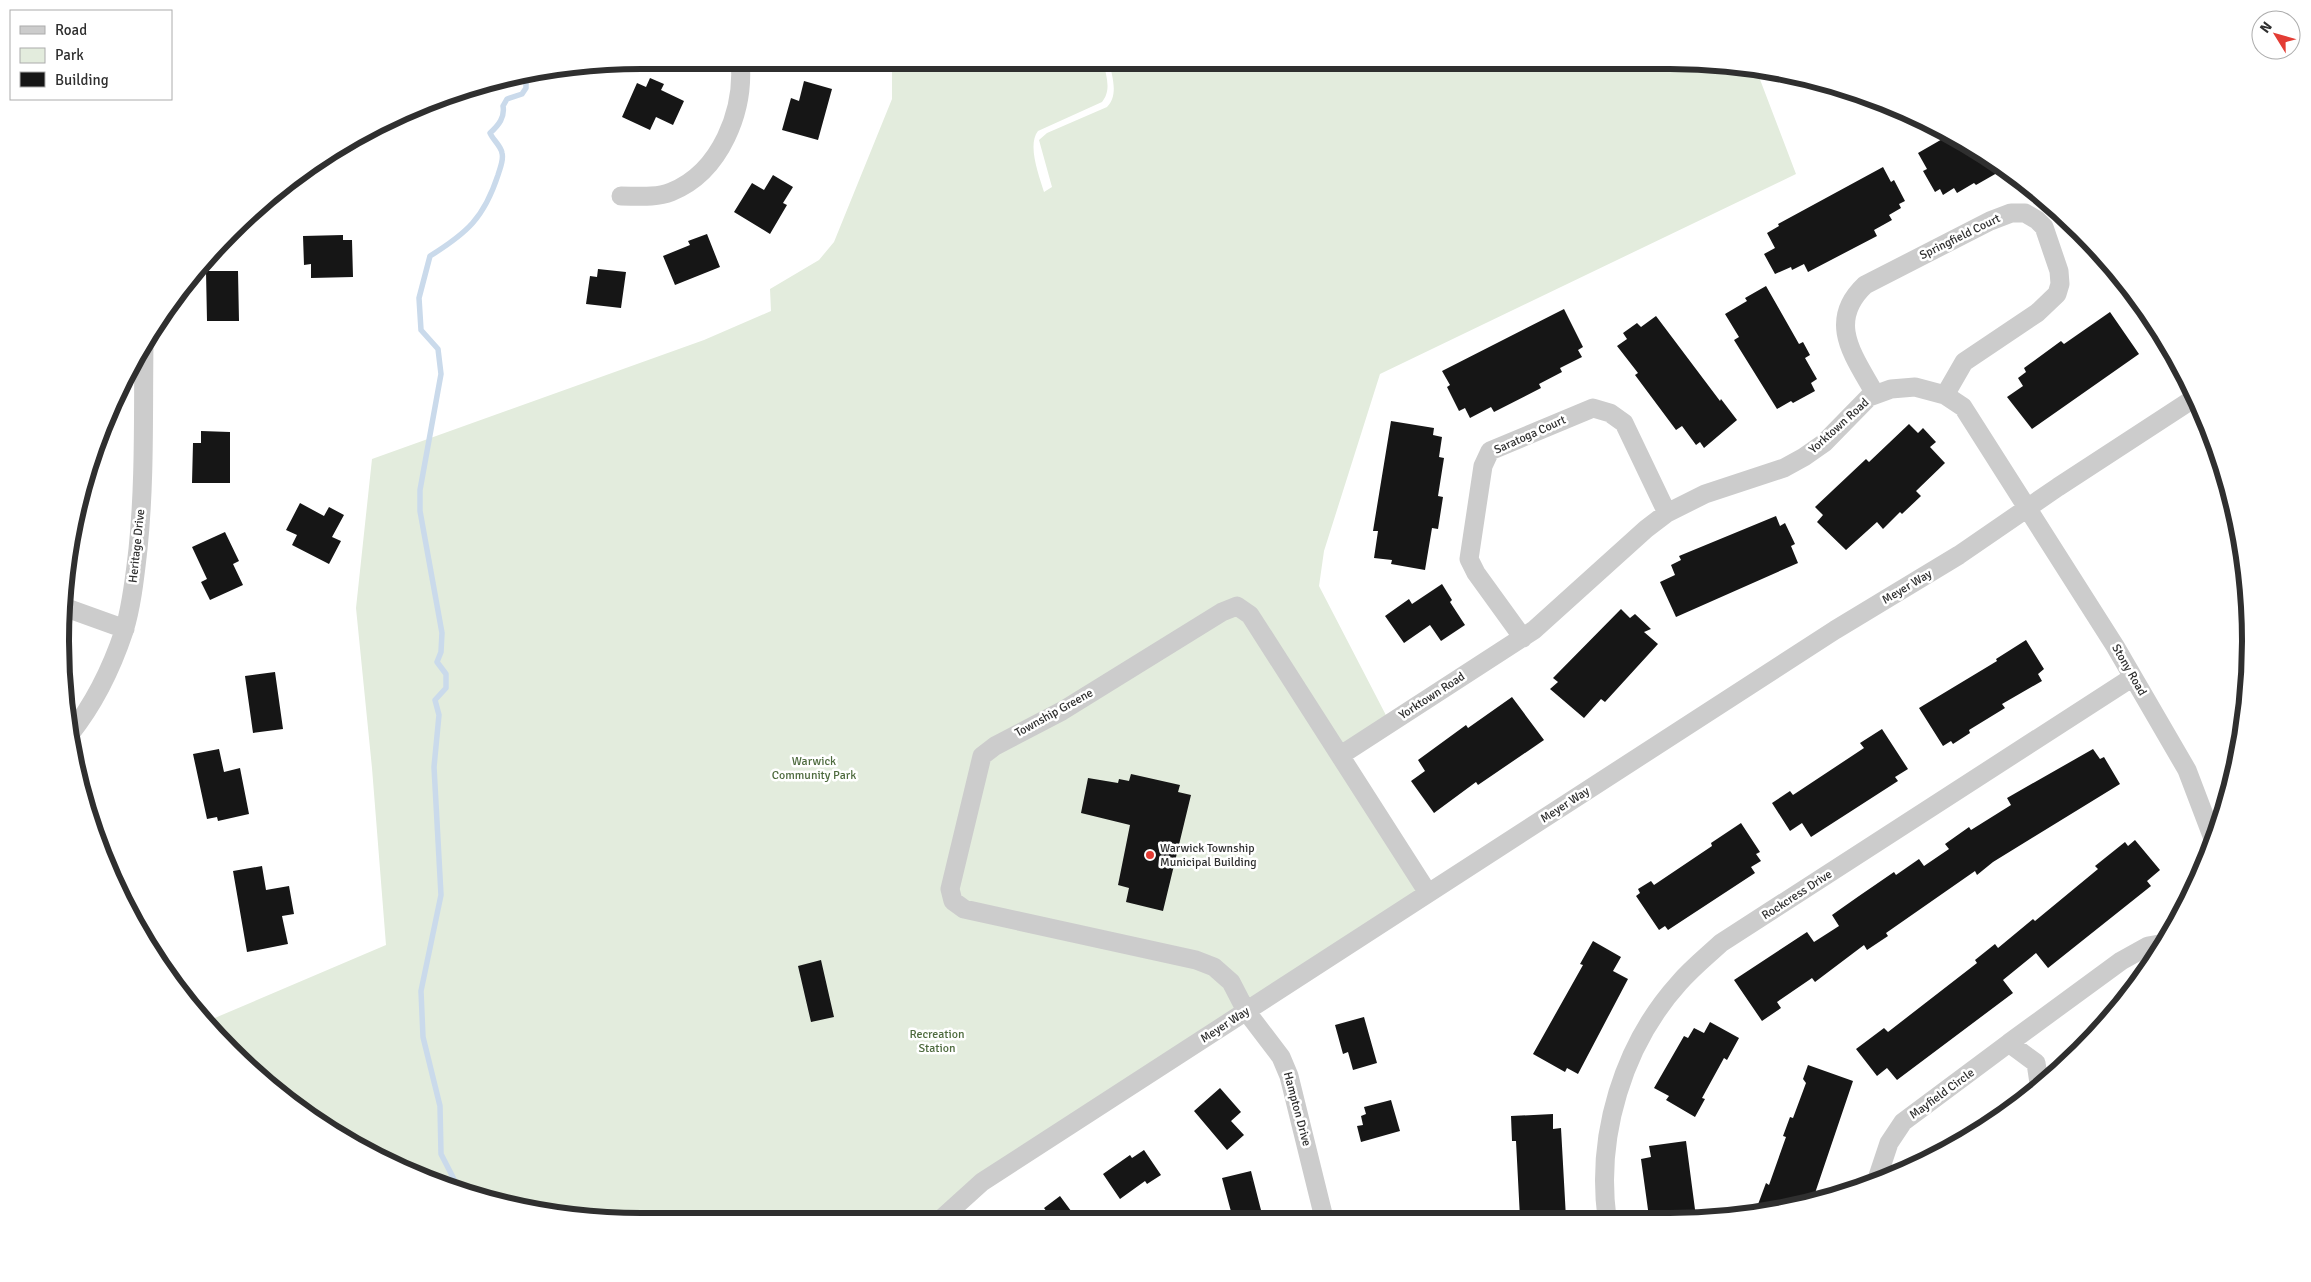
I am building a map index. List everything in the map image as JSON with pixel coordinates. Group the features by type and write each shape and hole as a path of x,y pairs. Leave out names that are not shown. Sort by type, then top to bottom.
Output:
{"street":[{"path":"621,196 670,192 699,174 715,156 735,117 740,95 740,69"},
{"name":"Springfield Court","path":"1875,394 1850,350 1845,326 1846,308 1854,295 1865,285 1990,221 2011,213 2026,213 2044,227 2059,271 2060,284 2057,294 2037,313 1964,362 1945,395"},
{"name":"Heritage Drive","path":"76,726 96,695 113,660 125,629 136,570 141,516 144,357"},
{"path":"1875,394 1903,387 1924,388 1945,395 1964,407 2028,507"},
{"name":"Yorktown Road","path":"1341,755 1528,634 1646,529 1667,513 1692,500 1784,468 1804,457 1824,443 1875,394"},
{"name":"Meyer Way","path":"948,1213 982,1182 1835,630 1959,555 2028,507 2189,401"},
{"name":"Saratoga Court","path":"1528,634 1476,573 1469,559 1483,466 1490,451 1593,408 1610,412 1624,423 1667,513"},
{"name":"Stony Road","path":"2028,507 2133,677 2187,770 2199,796 2210,830"},
{"name":"Township Greene","path":"1246,1011 1231,982 1214,967 1196,960 964,909 953,901 950,889 982,756 995,746 1062,710 1222,612 1237,606 1250,614 1428,893"},
{"path":"70,609 125,629"},
{"name":"Rockcress Drive","path":"1607,1213 1604,1186 1607,1144 1621,1083 1638,1044 1654,1016 1691,970 1721,944 2133,677"},
{"name":"Mayfield Circle","path":"1879,1174 1889,1142 1903,1122 2121,961 2148,946 2155,945"},
{"name":"Hampton Drive","path":"1246,1011 1269,1039 1289,1076 1323,1213"},
{"path":"2009,1043 2036,1063 2038,1078"}],"green space":[{"name":"Warwick Community Park","path":"892,69 1105,69 1108,87 1102,102 1038,131 1035,137 1035,160 1044,192 1052,187 1039,140 1047,133 1107,107 1111,102 1114,91 1111,69 1707,70 1759,76 1796,174 1380,374 1324,551 1319,586 1390,723 1342,754 1428,893 951,1213 604,1212 529,1202 493,1194 422,1170 355,1137 323,1117 264,1071 236,1046 212,1019 386,945 372,768 356,608 372,459 704,340 771,311 770,289 819,260 834,242 892,99"}],"building":[{"path":"650,78 664,84 661,90 684,101 673,125 656,117 650,130 622,117 637,83 646,87"},
{"path":"804,81 832,89 818,140 782,130 791,98 799,101"},
{"path":"1943,138 1998,172 1957,193 1954,188 1943,195 1940,189 1935,192 1923,171 1927,169 1918,153"},
{"path":"1883,167 1891,182 1894,180 1905,201 1899,204 1901,208 1889,215 1892,220 1874,230 1877,236 1808,272 1804,264 1792,270 1791,267 1775,274 1764,254 1775,248 1767,233 1779,226 1778,224"},
{"path":"773,175 793,187 783,203 787,205 770,234 734,212 752,183 764,190"},
{"path":"707,234 720,267 675,285 663,256 690,245 688,241"},
{"path":"343,235 343,240 352,240 353,277 311,278 311,264 304,265 303,236"},
{"path":"598,269 626,272 621,308 586,304 590,276 597,277"},
{"path":"206,271 238,271 239,321 207,321"},
{"path":"1766,286 1799,344 1803,342 1810,355 1805,358 1817,379 1811,383 1815,391 1777,409 1734,340 1739,337 1725,314 1747,301 1745,298"},
{"path":"1564,309 1583,347 1578,350 1582,357 1560,368 1562,372 1539,384 1541,388 1494,412 1491,407 1470,418 1465,408 1459,411 1447,387 1450,385 1442,371"},
{"path":"2110,312 2139,354 2032,429 2007,397 2023,386 2018,378 2026,372 2024,368 2061,341 2064,344"},
{"path":"1656,316 1720,401 1721,399 1737,420 1704,448 1700,442 1696,445 1682,426 1676,430 1635,375 1638,373 1617,346 1627,339 1623,333 1637,323 1641,327"},
{"path":"1391,421 1434,428 1433,435 1442,437 1439,457 1444,458 1438,496 1443,497 1438,529 1432,528 1425,570 1391,564 1392,560 1374,558 1378,531 1373,531"},
{"path":"1909,424 1918,433 1923,428 1936,442 1930,447 1945,463 1916,491 1921,496 1902,514 1900,512 1883,529 1877,522 1846,550 1817,522 1823,515 1815,507 1866,459 1869,462"},
{"path":"201,431 230,432 230,483 192,483 193,443 201,443"},
{"path":"300,503 324,516 329,507 344,515 332,537 341,541 329,564 292,545 297,535 286,530"},
{"path":"1776,516 1780,526 1785,523 1795,544 1791,546 1798,563 1676,617 1660,582 1675,575 1671,565 1681,560 1679,556"},
{"path":"225,532 239,561 233,564 243,585 210,600 201,582 207,579 192,547"},
{"path":"1442,584 1452,600 1450,602 1465,625 1441,641 1430,625 1404,643 1385,616 1409,599 1412,604"},
{"path":"1621,609 1630,618 1635,614 1651,629 1644,632 1658,644 1605,702 1601,699 1584,718 1550,689 1558,682 1553,678"},
{"path":"2026,640 2044,669 2038,674 2042,681 2002,704 2005,708 1969,730 1970,733 1953,744 1951,741 1943,746 1919,708 1997,661 1996,659"},
{"path":"275,672 283,729 253,733 245,676"},
{"path":"1512,697 1544,740 1478,785 1476,782 1434,813 1411,781 1425,771 1418,760 1466,725 1468,728"},
{"path":"1882,729 1908,769 1895,777 1898,781 1811,837 1802,823 1790,831 1772,803 1790,791 1793,795 1864,748 1860,743"},
{"path":"219,749 224,772 240,768 249,814 218,821 217,817 207,819 193,754"},
{"path":"2093,749 2100,759 2104,757 2120,784 1993,862 1977,875 1975,871 1886,933 1888,936 1867,950 1864,945 1815,982 1812,978 1777,1002 1781,1008 1762,1021 1734,980 1807,932 1814,942 1839,926 1832,915 1859,896 1894,872 1896,875 1919,859 1924,866 1949,849 1945,844 1969,827 1971,830 2011,805 2007,798"},
{"name":"Warwick Township Municipal Building","path":"1131,774 1180,785 1178,792 1191,795 1163,911 1126,902 1129,888 1118,885 1130,825 1081,813 1088,778 1118,783 1119,779 1129,781"},
{"path":"1741,823 1760,852 1756,854 1761,861 1751,867 1755,873 1668,930 1665,926 1659,930 1636,896 1640,893 1638,889 1651,881 1654,885 1712,846 1711,843"},
{"path":"2135,840 2160,870 2147,881 2151,886 2048,968 2036,953 2003,980 2013,993 1897,1080 1887,1068 1877,1076 1856,1049 1884,1028 1888,1032 1977,963 1975,960 1995,944 1998,948 2033,919 2035,921 2098,869 2095,866 2125,842 2128,846"},
{"path":"262,866 266,890 289,886 294,914 282,916 288,944 247,952 233,871"},
{"path":"1593,941 1621,957 1613,971 1628,979 1578,1074 1567,1068 1565,1072 1533,1054 1583,965 1580,964"},
{"path":"821,960 834,1017 811,1022 798,966"},
{"path":"1364,1017 1377,1063 1353,1070 1348,1052 1343,1054 1335,1025"},
{"path":"1710,1022 1739,1038 1727,1060 1724,1058 1702,1098 1705,1099 1695,1117 1666,1100 1669,1096 1654,1088 1684,1036 1688,1038 1694,1028 1704,1033"},
{"path":"1808,1065 1853,1081 1814,1195 1757,1206 1766,1183 1769,1185 1786,1137 1783,1136 1790,1117 1793,1118 1806,1083 1803,1079"},
{"path":"1220,1088 1241,1112 1231,1121 1244,1135 1227,1150 1194,1111"},
{"path":"1391,1100 1400,1131 1361,1142 1357,1126 1363,1125 1361,1116 1366,1114 1364,1107"},
{"path":"1553,1114 1553,1129 1561,1128 1566,1213 1520,1213 1516,1141 1512,1141 1511,1116"},
{"path":"1686,1141 1695,1212 1648,1213 1641,1159 1651,1157 1649,1146"},
{"path":"1144,1150 1161,1175 1147,1184 1145,1181 1120,1199 1103,1174 1130,1155 1132,1158"},
{"path":"1251,1171 1262,1213 1231,1213 1222,1178"},
{"path":"1060,1196 1073,1213 1048,1213 1044,1208"}],"waterway":[{"path":"456,1183 441,1154 440,1106 423,1037 421,991 441,895 434,767 439,715 435,700 446,688 446,674 437,662 441,652 442,633 420,511 420,490 441,374 438,349 421,330 419,298 430,256 464,232 487,203 502,164 502,153 490,133 501,121 503,106 507,99 522,94 526,88 526,81"}],"place":[{"name":"Warwick Township Municipal Building","path":"1150,855"}],"park label":[{"name":"Recreation Station","path":"937,1041"}]}
